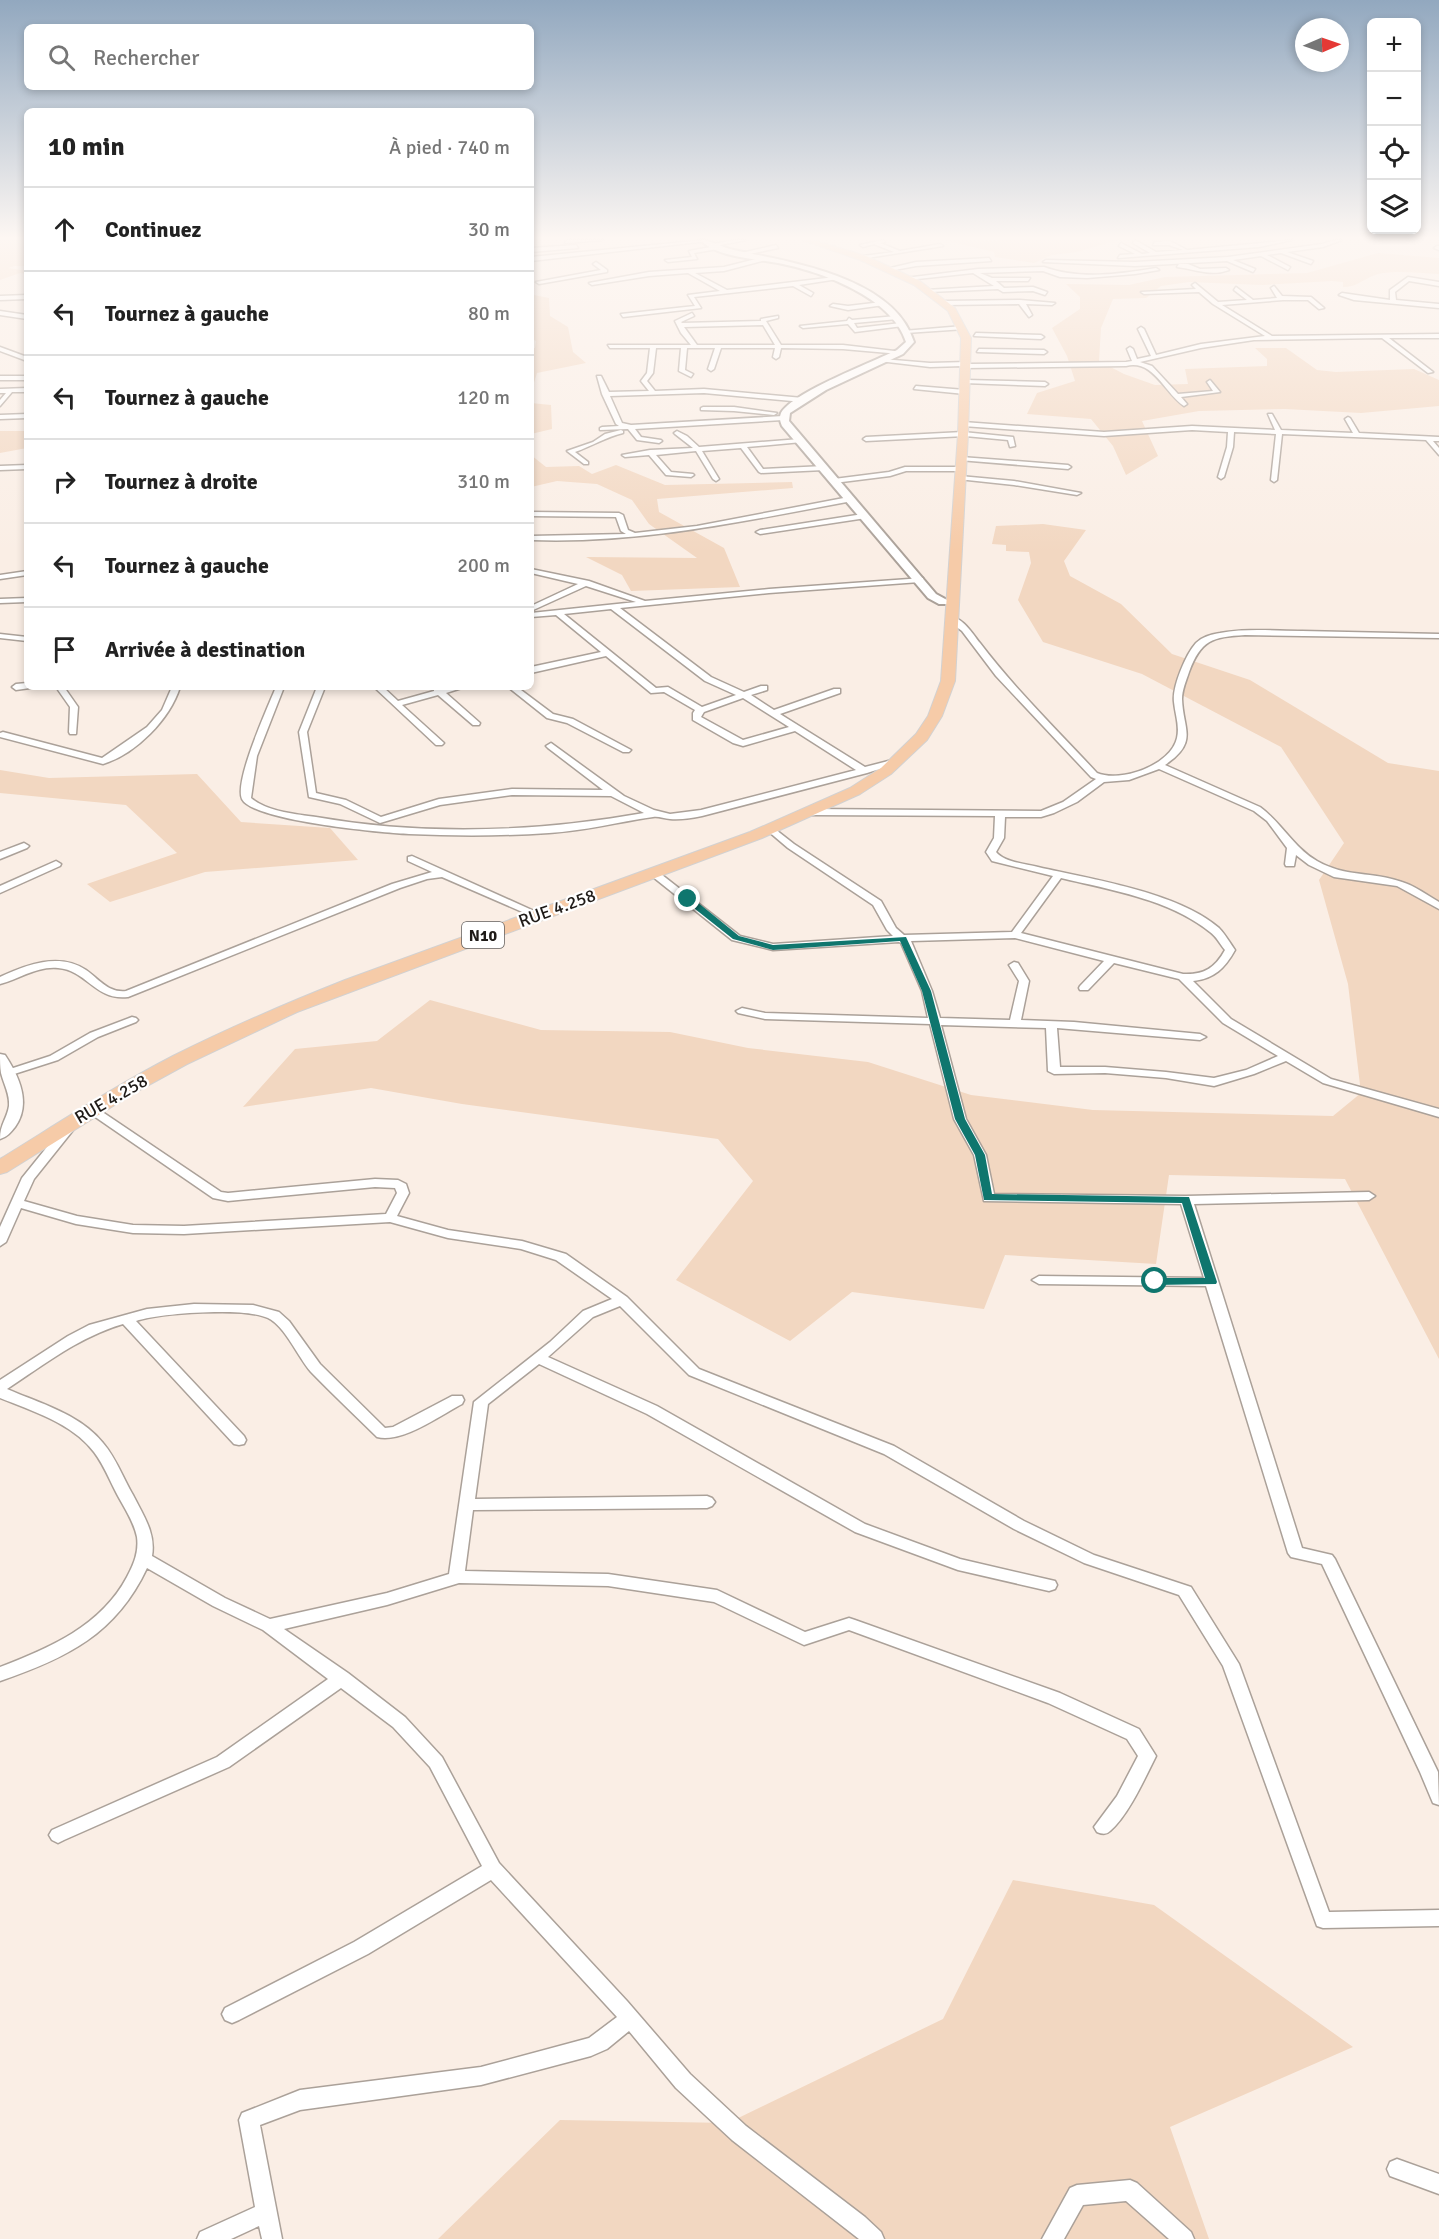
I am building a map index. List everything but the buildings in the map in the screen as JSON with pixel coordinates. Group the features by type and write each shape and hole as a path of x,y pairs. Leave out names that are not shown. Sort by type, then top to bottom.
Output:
{"highway":[{"name":"N10","path":"949,609 961,469 967,344"},
{"name":"RUE 4.258","path":"0,1168 84,1114 180,1060 291,1008 771,829 855,791 896,762 922,737 935,716 944,697 948,681 949,609"}],"main road":[{"path":"908,344 900,352 882,362 803,400 784,416 785,424 932,596 949,609"}],"street":[{"path":"978,344 982,366"},
{"path":"1148,344 1155,358"},
{"path":"882,362 982,366 1105,366 1136,363 1213,344"},
{"path":"1394,344 1430,372"},
{"path":"711,369 719,345"},
{"path":"610,346 843,347 900,352"},
{"path":"684,346 682,372 691,375"},
{"path":"776,357 779,346"},
{"path":"653,393 644,381 650,373 654,347"},
{"path":"0,349 24,357"},
{"path":"1130,350 1136,363 1150,367 1184,404"},
{"path":"979,351 1044,352"},
{"path":"599,377 619,424 630,427 639,439 659,441"},
{"path":"0,378 24,378"},
{"path":"1176,396 1217,392 1210,382"},
{"path":"916,388 1045,384"},
{"path":"0,391 24,390"},
{"path":"0,404 10,391"},
{"path":"693,391 707,417"},
{"path":"606,394 693,391 803,400"},
{"path":"703,409 734,409 784,416"},
{"path":"1270,414 1279,432 1274,480"},
{"path":"0,417 24,416"},
{"path":"602,429 784,416"},
{"path":"1348,419 1357,435"},
{"path":"586,463 570,451 596,443 607,435 630,427"},
{"path":"866,439 963,431 1104,434 1182,428 1439,439"},
{"path":"1221,477 1230,447 1231,429"},
{"path":"963,431 1011,438 1012,446"},
{"path":"677,434 698,448 716,478"},
{"path":"1428,438 1439,453"},
{"path":"625,455 800,441"},
{"path":"742,444 760,471 824,468"},
{"path":"650,452 657,458 665,473 670,476 691,475"},
{"path":"0,468 24,467"},
{"path":"834,481 891,474 905,470 1068,467"},
{"path":"961,469 1014,483 1077,493"},
{"path":"534,538 586,538 716,525 810,504 849,499"},
{"path":"534,514 619,515 625,531 632,534"},
{"path":"760,532 863,516"},
{"path":"534,572 544,572 586,583 645,603"},
{"path":"534,577 544,572"},
{"path":"0,577 24,573"},
{"path":"534,615 920,580"},
{"path":"534,608 586,583"},
{"path":"0,601 24,600"},
{"path":"612,606 708,679 746,696 864,771"},
{"path":"949,609 999,674 1094,775 1102,779 1125,779 1158,765 1179,746 1183,724 1177,699 1188,665 1196,647 1201,642 1217,636 1245,633 1439,636"},
{"path":"557,612 654,692 665,689 701,710"},
{"path":"0,636 24,639"},
{"path":"534,669 608,653"},
{"path":"16,687 24,686"},
{"path":"764,688 701,710 697,713 696,718 736,741 753,742 797,728"},
{"path":"62,690 74,707 73,732"},
{"path":"3,735 103,761 111,758 157,725 175,690"},
{"path":"279,690 250,761 247,801 261,809 280,815 339,824 408,831 546,830 655,814"},
{"path":"320,690 303,732 312,795 343,802 380,820 439,802 512,792 615,794"},
{"path":"381,690 439,743"},
{"path":"395,704 437,690 476,723"},
{"path":"516,690 550,716 570,722 626,750"},
{"path":"774,713 837,691"},
{"path":"551,746 615,794 655,814 672,817 702,813 896,762"},
{"path":"1158,765 1257,809 1270,819 1292,848 1313,863 1338,875 1400,884 1439,906"},
{"path":"811,812 1041,814 1059,810 1102,779"},
{"path":"652,873 736,938 773,947 1015,935 1183,977 1205,978 1223,964 1230,950 1226,940 1216,929 1176,907 1145,896 1058,876 1005,862 992,856 992,849 999,838 1000,815"},
{"path":"771,829 791,846 877,903 892,930 903,939 927,991 960,1119 980,1155 988,1198 1186,1200 1369,1196"},
{"path":"0,856 24,846"},
{"path":"1290,864 1292,848"},
{"path":"412,860 538,915"},
{"path":"0,890 56,864"},
{"path":"0,981 35,966 65,966 82,973 106,993 122,996 396,886 426,876 443,874"},
{"path":"1015,935 1058,876"},
{"path":"1084,988 1112,960"},
{"path":"1014,965 1024,981 1015,1023"},
{"path":"1183,977 1227,1021 1327,1081 1439,1113"},
{"path":"741,1011 765,1016 809,1018 1051,1024 1200,1037"},
{"path":"8,1072 54,1058 94,1035 132,1020"},
{"path":"1051,1024 1053,1071 1105,1070 1214,1082 1250,1072 1288,1056"},
{"path":"0,1058 8,1072 17,1103 16,1116 4,1125"},
{"path":"0,1242 28,1178 84,1114 217,1195 228,1197 375,1183 398,1184 402,1187 403,1192 390,1218"},
{"path":"1186,1200 1296,1553 1326,1559 1429,1772 1439,1798"},
{"path":"16,1203 76,1220 133,1229 184,1230 390,1218 448,1234 522,1245 561,1257 622,1300 694,1372 889,1450 1019,1524 1089,1559 1185,1592 1231,1664 1323,1920 1439,1918"},
{"path":"1039,1280 1212,1282"},
{"path":"456,1578 481,1402 538,1358 588,1314 622,1300"},
{"path":"0,1387 73,1338 94,1329 126,1319 171,1311 236,1307 274,1315 284,1324 315,1367 382,1433 396,1432 457,1400"},
{"path":"126,1319 239,1440"},
{"path":"538,1358 652,1410 860,1528 958,1564 1049,1585"},
{"path":"0,1392 74,1426 97,1444 106,1457 142,1529 146,1545 143,1558 130,1587 113,1610 87,1634 51,1654 0,1674"},
{"path":"467,1503 474,1505 707,1502"},
{"path":"143,1558 219,1602 269,1626 399,1722 436,1762 493,1869 683,2081 739,2133 858,2224 874,2239"},
{"path":"269,1626 387,1599 456,1578 608,1580 717,1596 804,1639 849,1624 1054,1698 1133,1734 1147,1756 1123,1800 1103,1827"},
{"path":"58,1835 224,1762 342,1678"},
{"path":"232,2014 360,1948 493,1869"},
{"path":"272,2239 249,2120 300,2100 481,2076 591,2047 600,2043 629,2019"},
{"path":"1397,2169 1439,2184"},
{"path":"1052,2239 1077,2196 1130,2190 1185,2239"},
{"path":"207,2239 267,2212"}],"shaded area":[{"path":"536,344 571,344 573,352 586,363 537,373 534,382"},
{"path":"1061,344 1100,344 1099,361 1124,374 1155,385 1188,384 1185,369 1267,366 1267,359 1255,348 1286,348 1317,370 1336,372 1414,369 1439,380 1439,406 1361,413 1285,409 1199,411 1142,421 1158,456 1126,475 1113,446 1091,419 1027,414 1037,393 1075,381"},
{"path":"534,403 551,405 552,429 534,433"},
{"path":"0,431 24,431 24,449 0,453"},
{"path":"534,457 546,467 579,466 592,474 616,465 665,485 792,482 793,488 657,499 659,512 724,548 740,587 631,591 622,575 586,557 697,558 649,524 632,500 597,484 557,481 534,486"},
{"path":"1043,524 1086,530 1064,561 1070,576 1121,604 1172,654 1250,680 1388,763 1439,771 1439,1359 1345,1179 1169,1175 1156,1264 1005,1255 984,1309 852,1292 790,1341 676,1280 753,1181 718,1139 462,1104 371,1088 243,1107 295,1049 377,1041 430,1000 541,1030 670,1032 748,1048 868,1062 971,1095 1093,1110 1333,1116 1361,1093 1348,984 1319,880 1344,843 1281,747 1142,674 1043,642 1018,600 1031,563 1029,552 1006,551 1006,545 992,544 996,526"},
{"path":"0,770 49,778 197,774 241,822 330,828 358,860 205,872 110,902 87,884 177,853 126,805 0,793"},
{"path":"1013,1880 1154,1905 1353,2047 1170,2127 1209,2239 438,2239 560,2120 728,2123 943,2019"}],"route":[{"path":"688,899 736,938 773,947 903,939 908,945 927,991 960,1119 980,1155 988,1198 1186,1200 1212,1282 1155,1281"}]}
